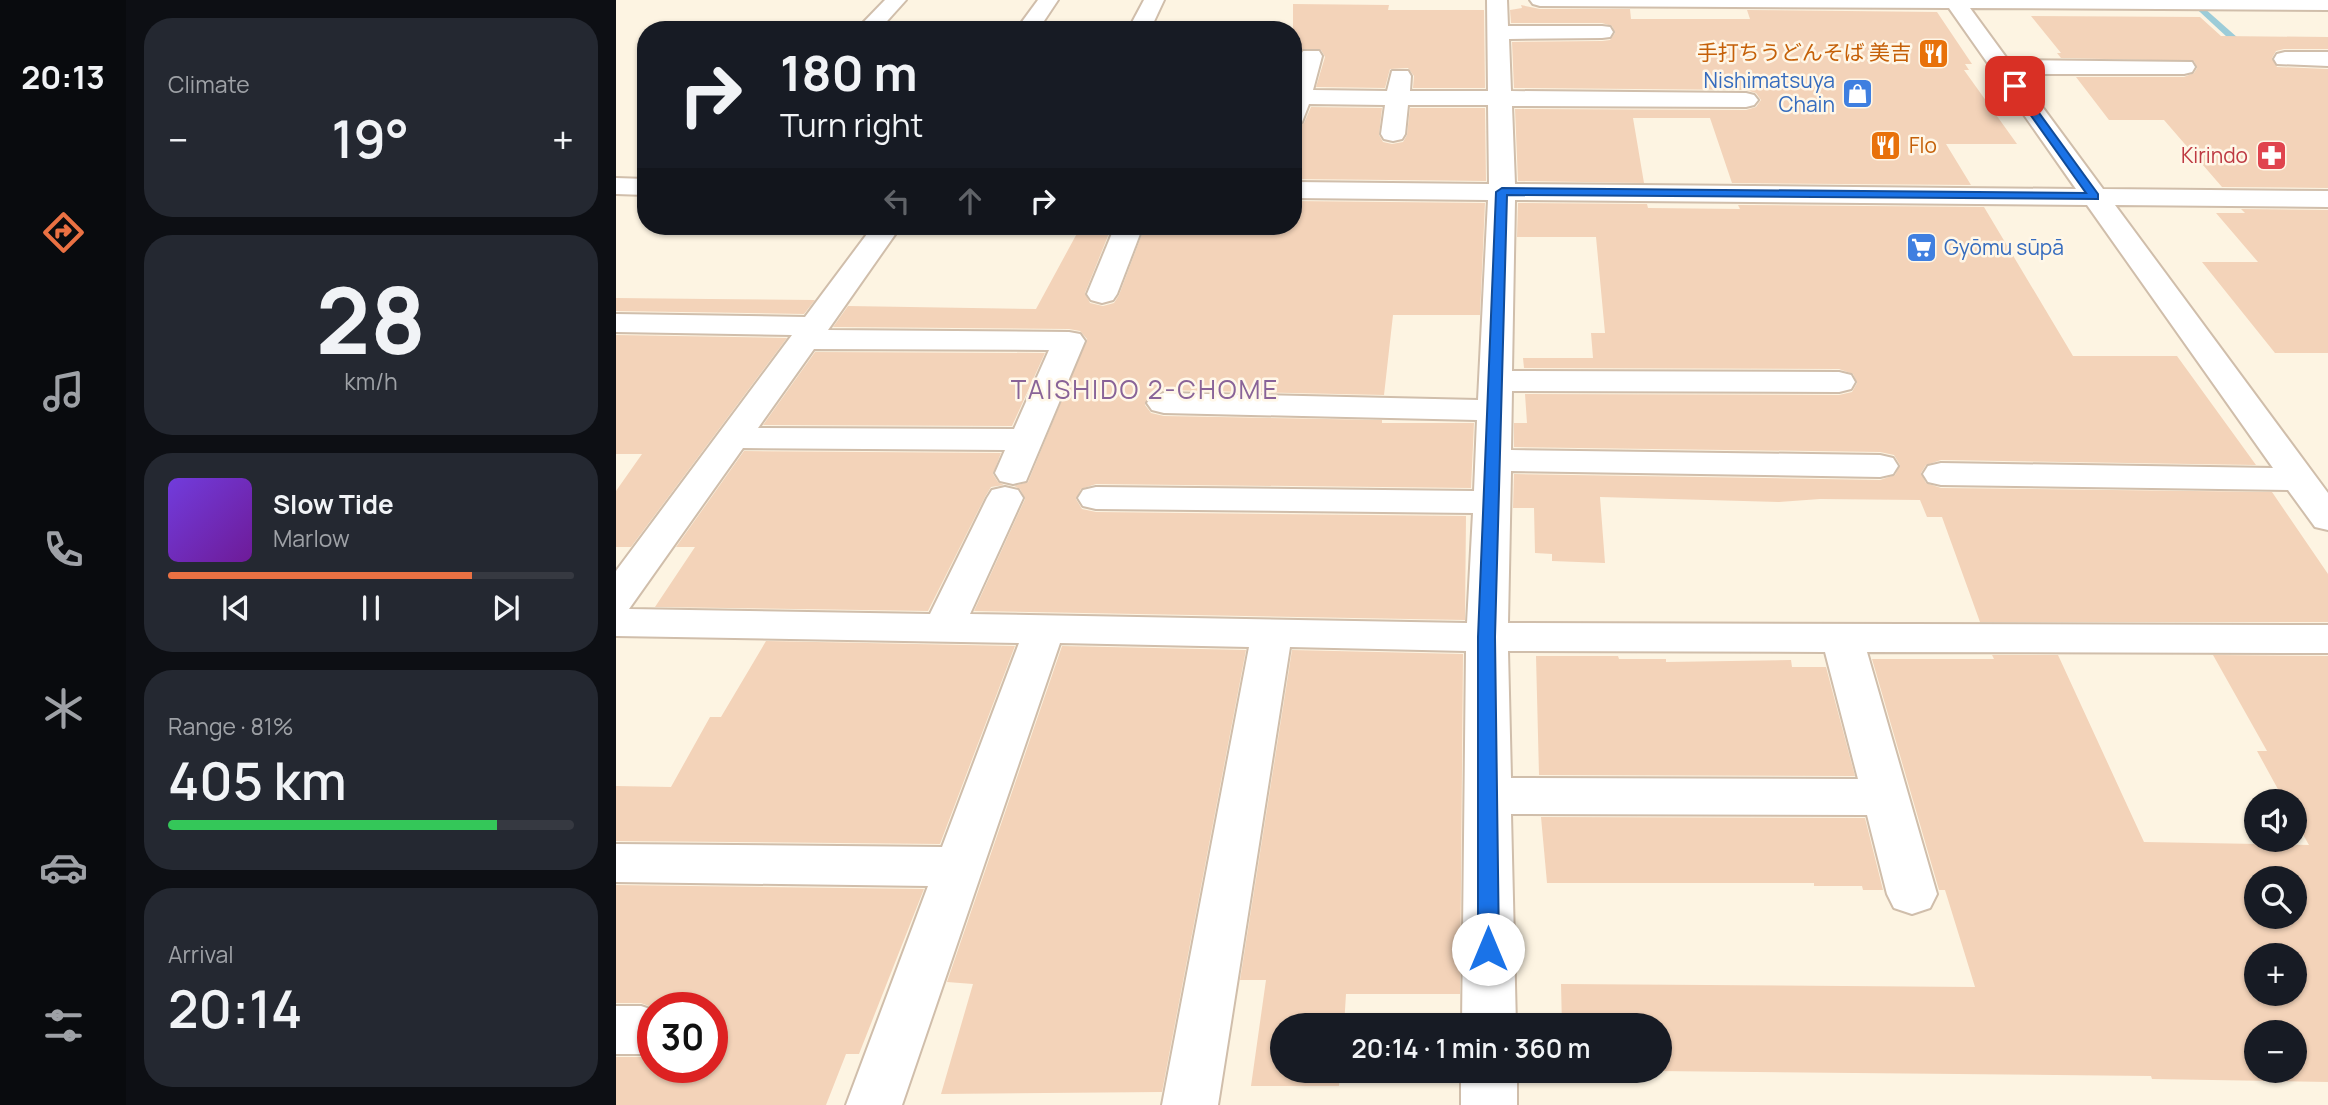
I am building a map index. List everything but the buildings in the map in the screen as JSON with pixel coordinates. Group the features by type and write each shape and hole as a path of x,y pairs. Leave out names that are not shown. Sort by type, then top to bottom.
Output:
{"street":[{"path":"876,21 896,0"},
{"path":"1033,21 1048,0"},
{"path":"1144,21 1154,0"},
{"path":"1489,1013 1487,637 1502,192 1497,0"},
{"path":"1540,0 2328,4"},
{"path":"1954,1 2094,197 2318,501"},
{"path":"1498,33 1602,32"},
{"path":"1302,87 1311,56"},
{"path":"2285,59 2328,59"},
{"path":"2001,67 2183,67"},
{"path":"1393,134 1398,87"},
{"path":"1302,106 1398,87 1499,98 1746,100"},
{"path":"616,186 637,187"},
{"path":"1302,190 2328,200"},
{"path":"616,599 881,235"},
{"path":"1102,294 1125,235"},
{"path":"616,323 810,333 1069,341 1009,486 944,626"},
{"path":"1164,403 1494,396 1839,382"},
{"path":"733,438 1027,440"},
{"path":"1493,460 1880,466"},
{"path":"1941,474 2318,501"},
{"path":"1096,498 1492,502"},
{"path":"616,622 1487,637 2328,639"},
{"path":"874,1105 1045,628"},
{"path":"1190,1105 1272,632"},
{"path":"1842,638 1912,894"},
{"path":"1488,796 1886,797"},
{"path":"616,863 960,867"},
{"path":"1489,1083 1489,1105"}],"waterway":[{"path":"2191,0 2244,48"}],"place":[{"name":"手打ちうどんそば 美吉","path":"1934,53"},
{"name":"Nishimatsuya Chain","path":"1858,93"},
{"name":"Flo","path":"1886,146"},
{"name":"Kirindo","path":"2271,156"},
{"name":"Gyōmu sūpā","path":"1921,248"}],"district":[{"name":"TAISHIDO 2-CHOME","path":"1145,390"}],"route":[{"path":"1488,949 1487,637 1502,192 2094,197 2015,86"}]}
